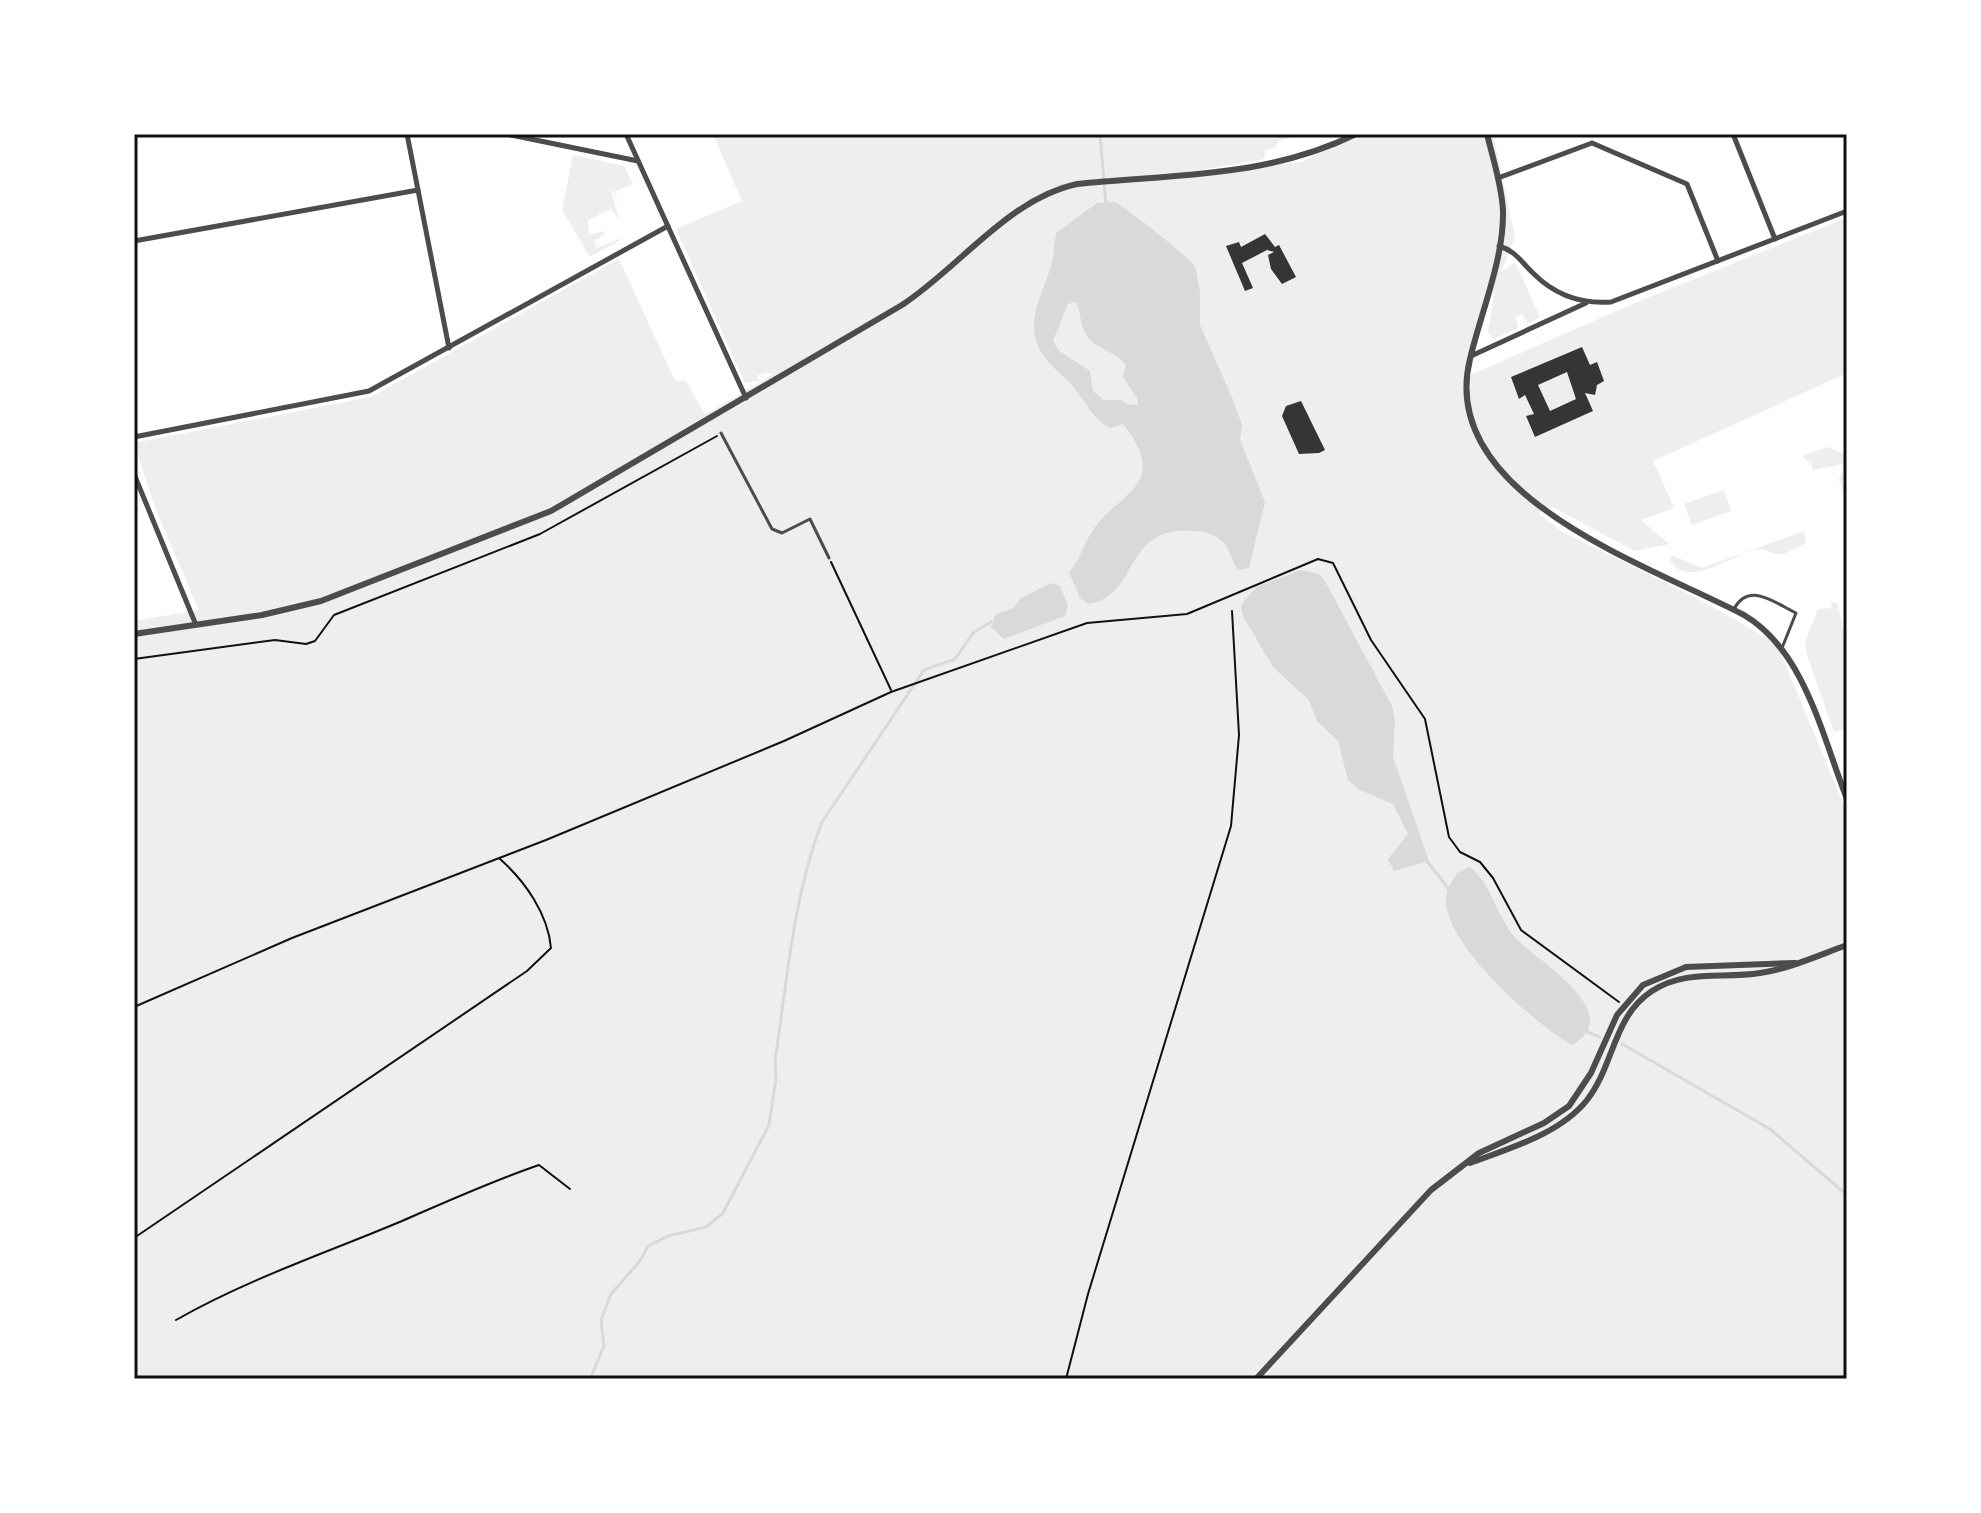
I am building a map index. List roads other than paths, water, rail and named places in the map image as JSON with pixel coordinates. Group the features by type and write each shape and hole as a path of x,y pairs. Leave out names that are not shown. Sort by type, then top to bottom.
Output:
{"street":[{"path":"407,134 449,348"},
{"path":"506,134 639,161"},
{"path":"626,134 746,398"},
{"path":"134,634 262,615 331,598 571,501 921,292 1035,198 1059,188 1261,167 1309,154 1356,134"},
{"path":"1487,134 1503,208 1499,246 1470,356 1466,388 1472,421 1493,460 1520,492 1566,525 1761,627 1782,648 1795,668 1847,799"},
{"path":"1590,134 1592,143"},
{"path":"1733,134 1775,239"},
{"path":"1498,178 1592,143 1687,184 1718,261"},
{"path":"134,241 418,190"},
{"path":"1470,356 1587,302 1625,299 1847,211"},
{"path":"134,437 369,391 668,226"},
{"path":"1499,246 1514,252 1551,287 1587,302"},
{"path":"134,474 196,625"},
{"path":"1463,1166 1545,1132 1575,1113 1597,1084 1623,1023 1651,992 1692,976 1758,974 1847,945"},
{"path":"1256,1379 1431,1190 1494,1145 1544,1123 1569,1106 1591,1073 1623,1005 1655,978 1686,967 1795,963"}],"lane":[{"path":"721,433 772,529 782,533 810,519 829,558"},
{"path":"1733,610 1743,596 1753,593 1796,613 1782,648"}],"waterway":[{"path":"1100,134 1106,206"},
{"path":"590,1379 604,1346 601,1320 611,1294 640,1261 648,1246 668,1236 706,1227 723,1213 769,1125 792,940 804,880 822,822 924,670 955,659 973,633 991,622"},
{"path":"1426,860 1451,892"},
{"path":"1585,1031 1600,1037"},
{"path":"1622,1044 1770,1129 1847,1195"}]}
